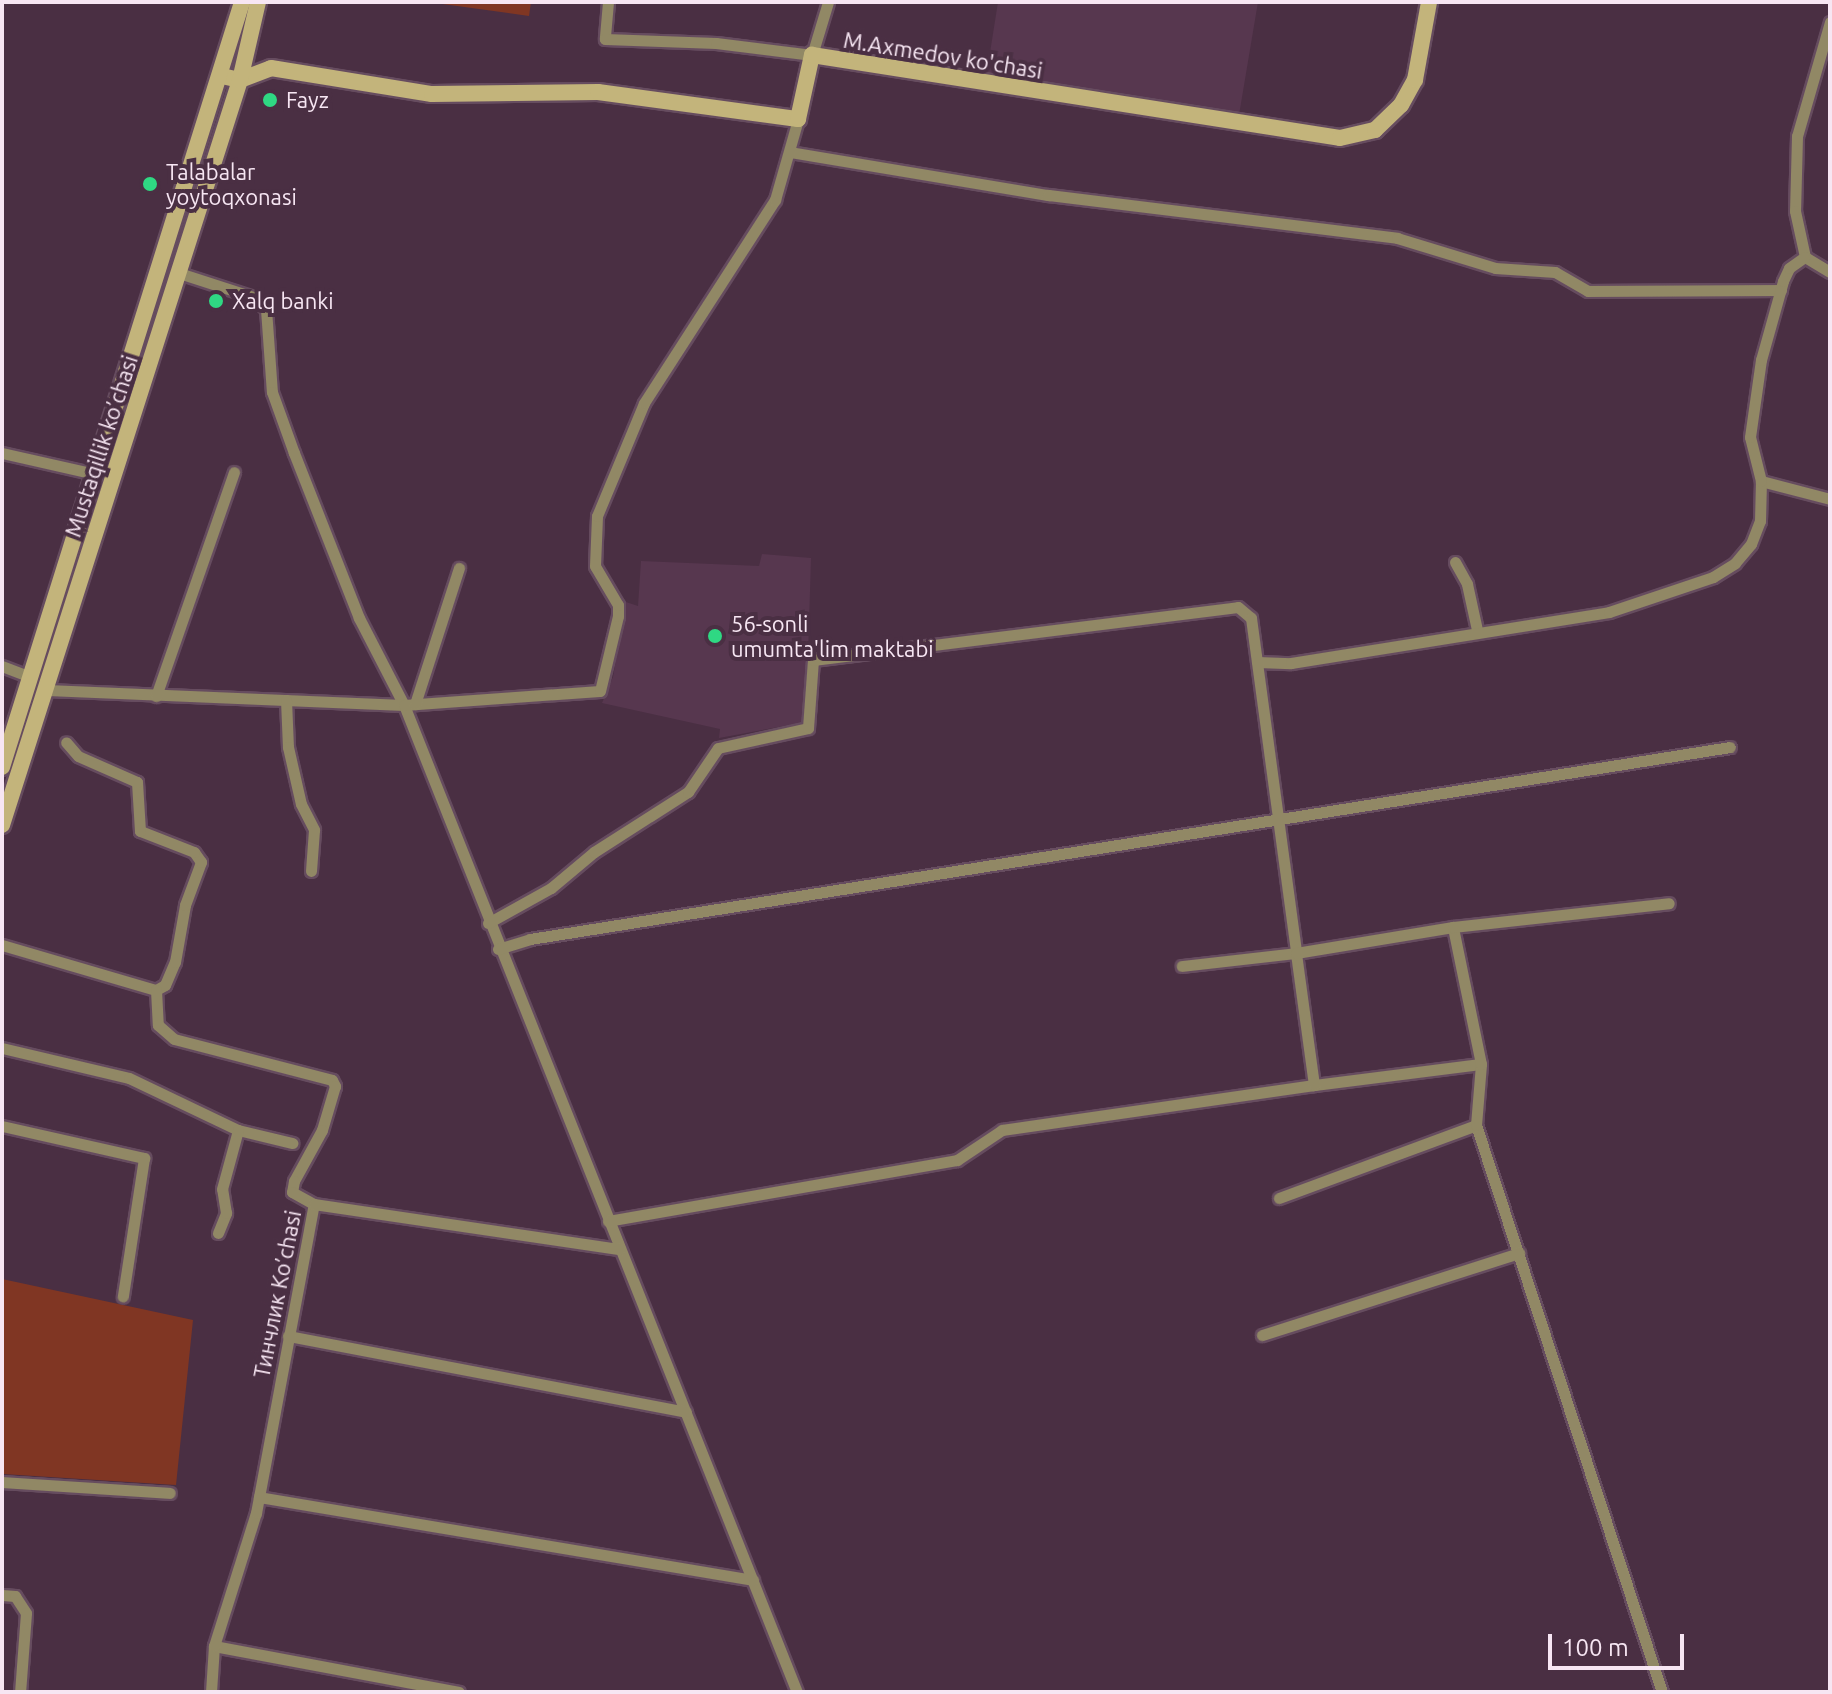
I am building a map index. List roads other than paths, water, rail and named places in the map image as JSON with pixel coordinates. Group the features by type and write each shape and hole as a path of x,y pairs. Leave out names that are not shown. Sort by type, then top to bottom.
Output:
{"main road":[{"path":"236,48 242,2"},
{"path":"236,48 258,2"},
{"name":"M.Axmedov ko'chasi","path":"811,59 1340,138 1375,130 1401,105 1415,80 1429,2"},
{"name":"Mustaqillik ko’chasi","path":"2,767 222,76 236,48"},
{"name":"Mustaqillik ko’chasi","path":"2,825 240,80 236,48"},
{"path":"222,76 240,80 271,68 432,94 598,92 798,119 811,59"}],"street":[{"path":"608,2 605,39 716,43 811,59 828,2"},
{"path":"1830,22 1797,136 1795,211 1805,257 1830,272"},
{"path":"47,690 409,705 600,691 618,605 595,566 597,516 644,403 755,237 775,200 798,119"},
{"path":"790,152 1048,195 1397,238 1495,268 1555,272 1588,291 1781,290"},
{"path":"1257,662 1291,663 1477,630 1609,612 1713,577 1751,544 1760,521 1761,481 1750,437 1750,411 1781,290 1789,268 1805,257"},
{"path":"179,273 253,297 266,309 272,392 359,618 409,705 498,949 797,1692"},
{"path":"2,453 95,474"},
{"path":"156,696 234,472"},
{"path":"1761,481 1830,499"},
{"path":"1455,562 1467,584 1477,630"},
{"path":"409,705 459,568"},
{"path":"488,923 551,888 594,852 688,792 718,748 808,728 813,660 1238,607 1251,618 1275,821 1314,1085"},
{"path":"2,666 31,677"},
{"path":"286,700 288,747 301,804 314,830 311,871"},
{"path":"2,945 156,990 165,985 175,962 185,905 201,862 194,852 140,831 137,782 78,756 66,742"},
{"path":"498,949 545,936 1730,747"},
{"path":"1182,966 1296,953 1453,927 1669,903"},
{"path":"1453,927 1481,1064 1476,1125 1662,1692"},
{"path":"156,990 158,1025 174,1039 332,1080 335,1086 322,1130 294,1181 292,1192 314,1204"},
{"path":"2,1048 151,1086 238,1130 292,1143"},
{"path":"608,1221 957,1160 1002,1130 1481,1064"},
{"path":"1279,1198 1476,1125"},
{"path":"2,1126 144,1158 123,1296"},
{"path":"218,1233 226,1213 222,1189 238,1130"},
{"name":"Тинчлик Ko’chasi","path":"211,1692 214,1646 259,1497 314,1204 620,1249"},
{"path":"1262,1335 1519,1253"},
{"path":"288,1336 686,1412"},
{"path":"2,1482 170,1493"},
{"path":"259,1497 753,1580"},
{"path":"2,1595 15,1596 26,1613 20,1692"},
{"path":"214,1646 459,1692"}],"place":[{"name":"Fayz","path":"270,100"},
{"name":"Talabalar yoytoqxonasi","path":"150,184"},
{"name":"Xalq banki","path":"216,301"},
{"name":"56-sonli umumta'lim maktabi","path":"715,636"}]}
